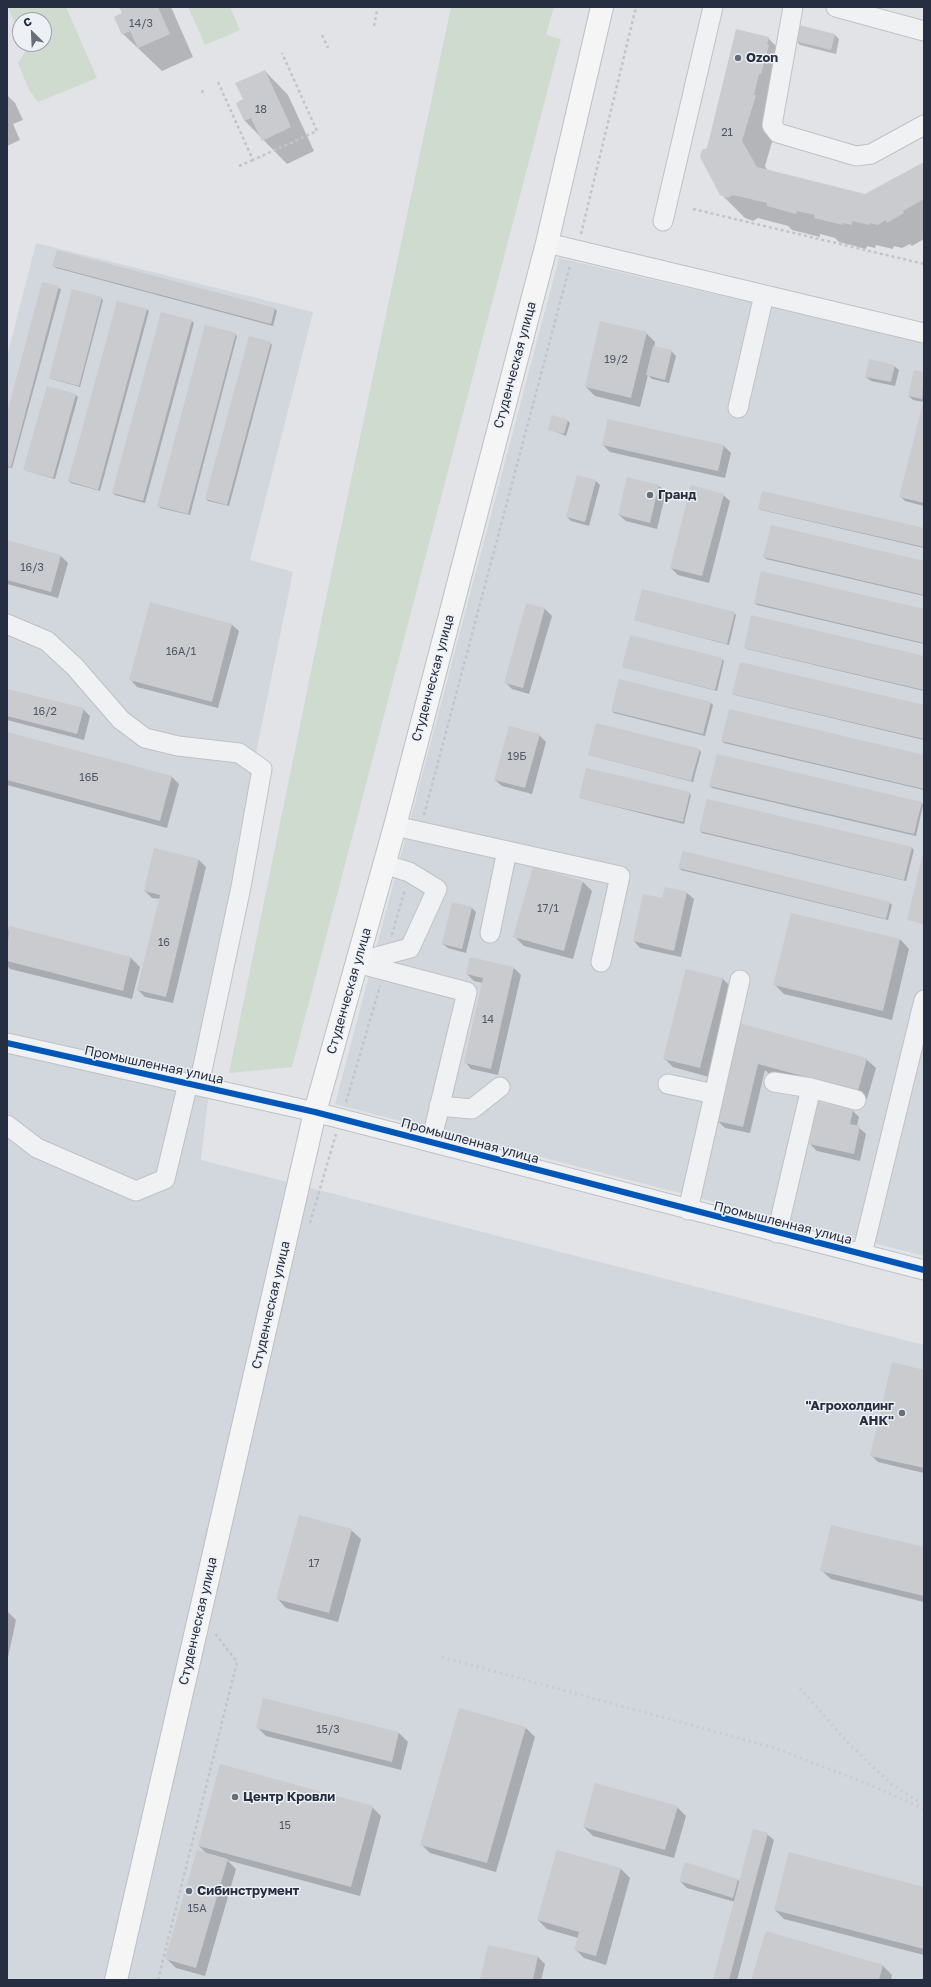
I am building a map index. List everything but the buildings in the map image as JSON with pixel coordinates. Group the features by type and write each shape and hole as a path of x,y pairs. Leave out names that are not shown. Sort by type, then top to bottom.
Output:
{"main road":[{"name":"Студенческая улица","path":"116,1980 315,1112 395,826 547,243 602,7"}],"street":[{"path":"663,221 712,7"},
{"path":"793,7 772,125 778,133 856,156 871,154 924,125"},
{"path":"836,7 924,31"},
{"path":"547,243 924,333"},
{"path":"738,408 764,295"},
{"path":"7,624 47,641 75,667 121,720 145,738 178,746 239,753 262,768 241,887 193,1084"},
{"path":"395,826 620,876 601,962"},
{"path":"490,933 507,851"},
{"path":"384,864 409,872 437,889 410,948 386,962"},
{"path":"356,963 386,962 467,992 430,1142"},
{"path":"688,1210 740,980"},
{"path":"862,1254 924,1000"},
{"name":"Промышленная улица","path":"7,1043 315,1112 924,1270"},
{"path":"774,1082 811,1088 856,1100"},
{"name":"Промышленная улица","path":"7,1125 37,1148 136,1191 165,1179 193,1084"},
{"path":"668,1084 714,1094"},
{"path":"439,1106 472,1108 500,1087"},
{"path":"777,1233 811,1088"}],"path":[{"path":"420,832 567,274 577,250 636,7"},
{"path":"374,26 377,10"},
{"path":"322,35 328,48"},
{"path":"282,53 317,131"},
{"path":"218,82 253,160"},
{"path":"202,90 204,96"},
{"path":"239,166 320,130"},
{"path":"693,209 924,264"},
{"path":"308,1229 386,962 409,872"},
{"path":"158,1980 238,1662 210,1628"}],"shaded area":[{"path":"8,7 66,7 97,78 38,102 29,90 18,63 25,52 52,52 52,12 12,12 12,16"},
{"path":"188,7 230,7 240,30 205,45"},
{"path":"451,7 554,7 546,35 561,39 292,1067 229,1073 325,603"},
{"path":"36,243 313,312 250,560 293,572 238,841 201,1160 924,1345 924,1980 7,1980 7,357"},
{"path":"559,258 924,343 924,1256 335,1104"}],"railway":[{"path":"442,1657 775,1748 873,1786 924,1809"},
{"path":"800,1688 849,1744 891,1784 919,1802"}],"cycle path":[{"path":"7,1043 315,1112 924,1270"}],"place":[{"name":"Ozon","path":"738,58"},
{"name":"Гранд","path":"650,495"},
{"name":"\"Агрохолдинг АНК\"","path":"902,1413"},
{"name":"Центр Кровли","path":"235,1797"},
{"name":"Сибинструмент","path":"189,1891"}]}
